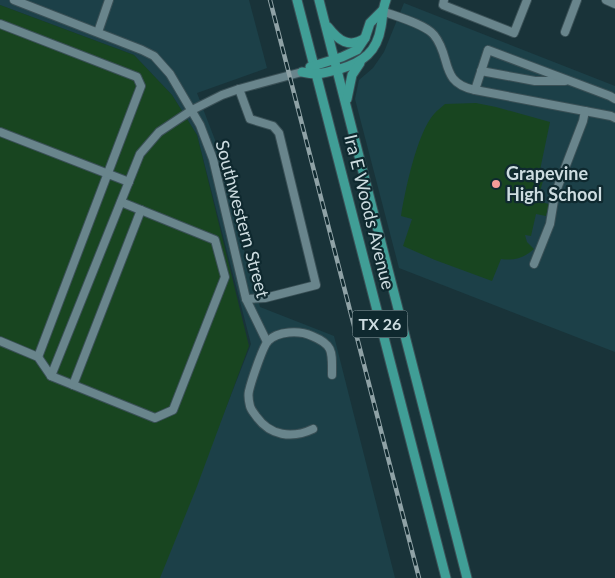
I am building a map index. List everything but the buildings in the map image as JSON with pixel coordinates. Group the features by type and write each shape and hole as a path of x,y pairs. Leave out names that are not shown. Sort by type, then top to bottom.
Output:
{"main road":[{"name":"Ira E Woods Avenue","path":"297,0 446,578"},
{"name":"Ira E Woods Avenue","path":"320,0 467,578"},
{"path":"346,104 352,75 372,49 381,28 382,11 386,0"},
{"path":"302,72 314,64 335,59 357,50 365,38 370,23 382,11"},
{"path":"326,24 334,35 343,42 354,44 365,38"},
{"path":"302,72 316,75 361,61"}],"street":[{"name":"Southwestern Street","path":"14,0 142,50 154,56 170,74 192,110 213,159 246,299 267,342"},
{"path":"98,32 109,0"},
{"path":"444,0 443,5 514,33 528,0"},
{"path":"565,32 577,0"},
{"path":"606,0 615,4"},
{"path":"382,11 433,33 440,45 453,80 459,85 474,90 613,116 615,99 610,96 488,50 474,90"},
{"path":"0,24 137,78 141,86 38,356"},
{"path":"481,71 535,81 572,81"},
{"path":"52,376 140,154 159,132 192,110 239,89 302,72"},
{"path":"239,89 250,119 273,126 278,133 316,285 265,298 246,299"},
{"path":"534,264 550,224 555,194 585,111"},
{"path":"0,132 129,182"},
{"path":"0,341 38,356 52,376 73,385 156,418 173,410 225,277 215,240 121,202"},
{"path":"73,385 140,210"},
{"path":"313,429 292,436 279,434 269,429 260,423 250,408 248,393 267,342 279,335 290,333 308,334 324,341 332,350 332,375"}],"shaded area":[{"path":"0,0 249,0 267,68 197,93 228,174 242,243 260,307 334,336 395,578 159,578 251,344 197,135 172,95 134,55 0,5"},
{"name":"Grapevine High School","path":"404,3 615,86 615,352 399,268 355,99 359,80 373,68 384,52"}],"green space":[{"path":"0,5 134,55 172,95 197,135 249,346 196,489 160,578 0,578"},
{"path":"476,103 550,122 540,170 546,171 537,201 549,204 546,216 536,214 531,236 525,235 527,242 534,249 519,258 501,259 492,281 403,246 412,219 401,216 405,192 422,134 435,113 445,104"}],"railway":[{"path":"270,0 419,578"}],"place":[{"name":"Grapevine High School","path":"496,184"}]}
